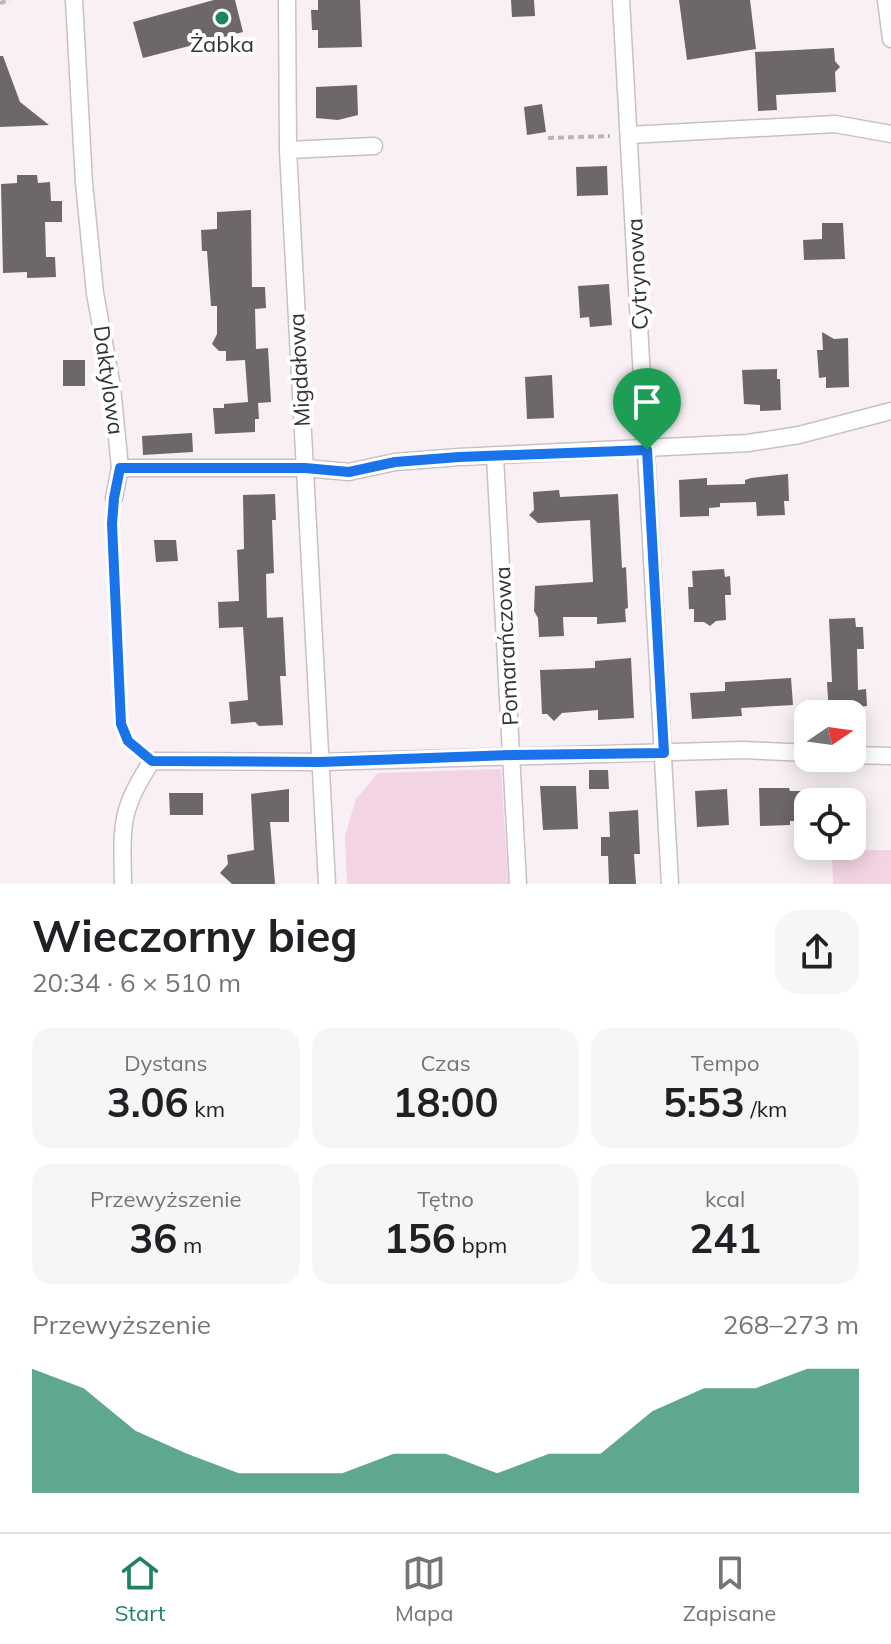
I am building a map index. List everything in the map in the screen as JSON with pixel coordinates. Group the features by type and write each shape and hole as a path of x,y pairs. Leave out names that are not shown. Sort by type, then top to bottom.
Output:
{"street":[{"name":"Daktylowa","path":"74,0 84,183 95,293 112,387 120,468 114,498"},
{"name":"Migdałowa","path":"287,0 288,150 327,884"},
{"name":"Cytrynowa","path":"621,0 670,884"},
{"path":"886,0 891,39"},
{"path":"629,135 835,124 891,134"},
{"path":"288,150 374,146"},
{"path":"120,468 305,468 349,472 395,462 647,450 799,435 891,411"},
{"name":"Pomarańczowa","path":"495,456 518,884"},
{"path":"123,884 123,832 128,801 152,761 320,762 743,750 794,752"},
{"path":"866,755 891,756"}],"path":[{"path":"0,3 10,0"},
{"path":"548,138 629,135"},
{"path":"114,498 112,524 121,724 128,741 152,761"}],"shaded area":[{"path":"501,769 508,884 347,884 345,836 356,799 378,773"},
{"path":"866,850 891,850 891,884 833,884 832,860 866,860"}],"building":[{"path":"214,0 235,0 243,32 143,58 133,22"},
{"path":"318,0 360,0 362,47 318,48 318,30 312,30 311,10 318,10"},
{"path":"511,0 534,0 535,16 512,17"},
{"path":"679,0 750,0 756,49 687,60"},
{"path":"834,48 835,61 840,67 835,72 836,92 776,95 777,110 758,111 755,52"},
{"path":"0,56 3,56 20,102 49,125 0,127"},
{"path":"357,85 358,115 338,120 316,118 316,87"},
{"path":"542,104 546,132 527,135 524,107"},
{"path":"607,166 608,195 577,196 576,167"},
{"path":"17,175 37,175 38,183 50,182 51,201 62,201 62,222 45,222 46,257 55,257 56,277 27,278 27,272 3,273 1,184 17,183"},
{"path":"251,210 252,287 265,287 266,308 255,309 256,349 268,348 271,402 258,403 259,419 255,419 255,432 215,434 213,408 248,402 245,360 226,361 226,351 219,351 212,344 217,334 217,306 211,306 207,251 202,251 201,230 217,229 217,212"},
{"path":"822,223 843,223 845,259 804,260 803,240 822,239"},
{"path":"609,284 612,325 590,327 589,317 580,318 578,286"},
{"path":"822,332 834,339 848,338 849,387 826,388 826,377 819,378 817,350 823,350"},
{"path":"63,360 85,360 85,386 63,386"},
{"path":"777,369 781,410 760,411 760,405 744,404 742,370"},
{"path":"552,375 554,418 527,419 525,377"},
{"path":"192,433 193,452 143,455 142,436"},
{"path":"788,474 789,501 784,501 785,515 757,516 756,502 720,503 720,507 709,508 709,516 680,517 679,480 707,478 707,485 745,484 745,480 751,478"},
{"path":"559,490 560,497 618,494 622,568 626,567 628,608 625,609 626,622 597,624 597,617 563,617 564,636 539,637 538,618 534,611 535,586 593,582 590,520 538,523 529,515 534,510 533,492"},
{"path":"275,494 276,520 272,520 274,573 266,574 267,618 283,617 286,676 280,676 283,725 259,726 255,722 231,724 229,702 248,700 243,627 219,628 218,602 239,601 237,550 244,549 243,495"},
{"path":"154,540 176,540 178,561 156,562"},
{"path":"724,569 725,577 730,576 731,595 725,595 726,620 716,621 710,626 704,622 694,622 694,609 689,609 688,587 693,587 692,571"},
{"path":"855,618 856,627 863,627 864,649 857,649 858,690 866,689 867,706 866,700 828,700 827,682 832,682 829,619"},
{"path":"631,658 634,718 598,720 598,710 562,713 554,721 547,714 542,714 540,670 595,668 595,661"},
{"path":"791,678 793,705 741,708 742,716 692,719 690,693 725,691 725,682"},
{"path":"589,770 608,770 609,789 589,789"},
{"path":"540,786 576,786 578,829 543,830"},
{"path":"759,788 789,788 794,791 794,821 790,821 790,825 760,826"},
{"path":"289,789 289,822 270,822 275,884 232,884 220,873 228,864 227,855 254,850 251,794"},
{"path":"727,789 729,825 697,827 695,791"},
{"path":"169,793 203,793 203,815 170,815"},
{"path":"638,810 640,854 634,854 636,884 609,884 608,856 601,856 601,837 610,837 609,812"}],"place":[{"name":"Żabka","path":"222,18"}],"route":[{"path":"647,450 664,753 320,762 152,761 128,741 121,724 112,524 120,468 305,468 349,472 395,462 459,457 647,450"}]}
